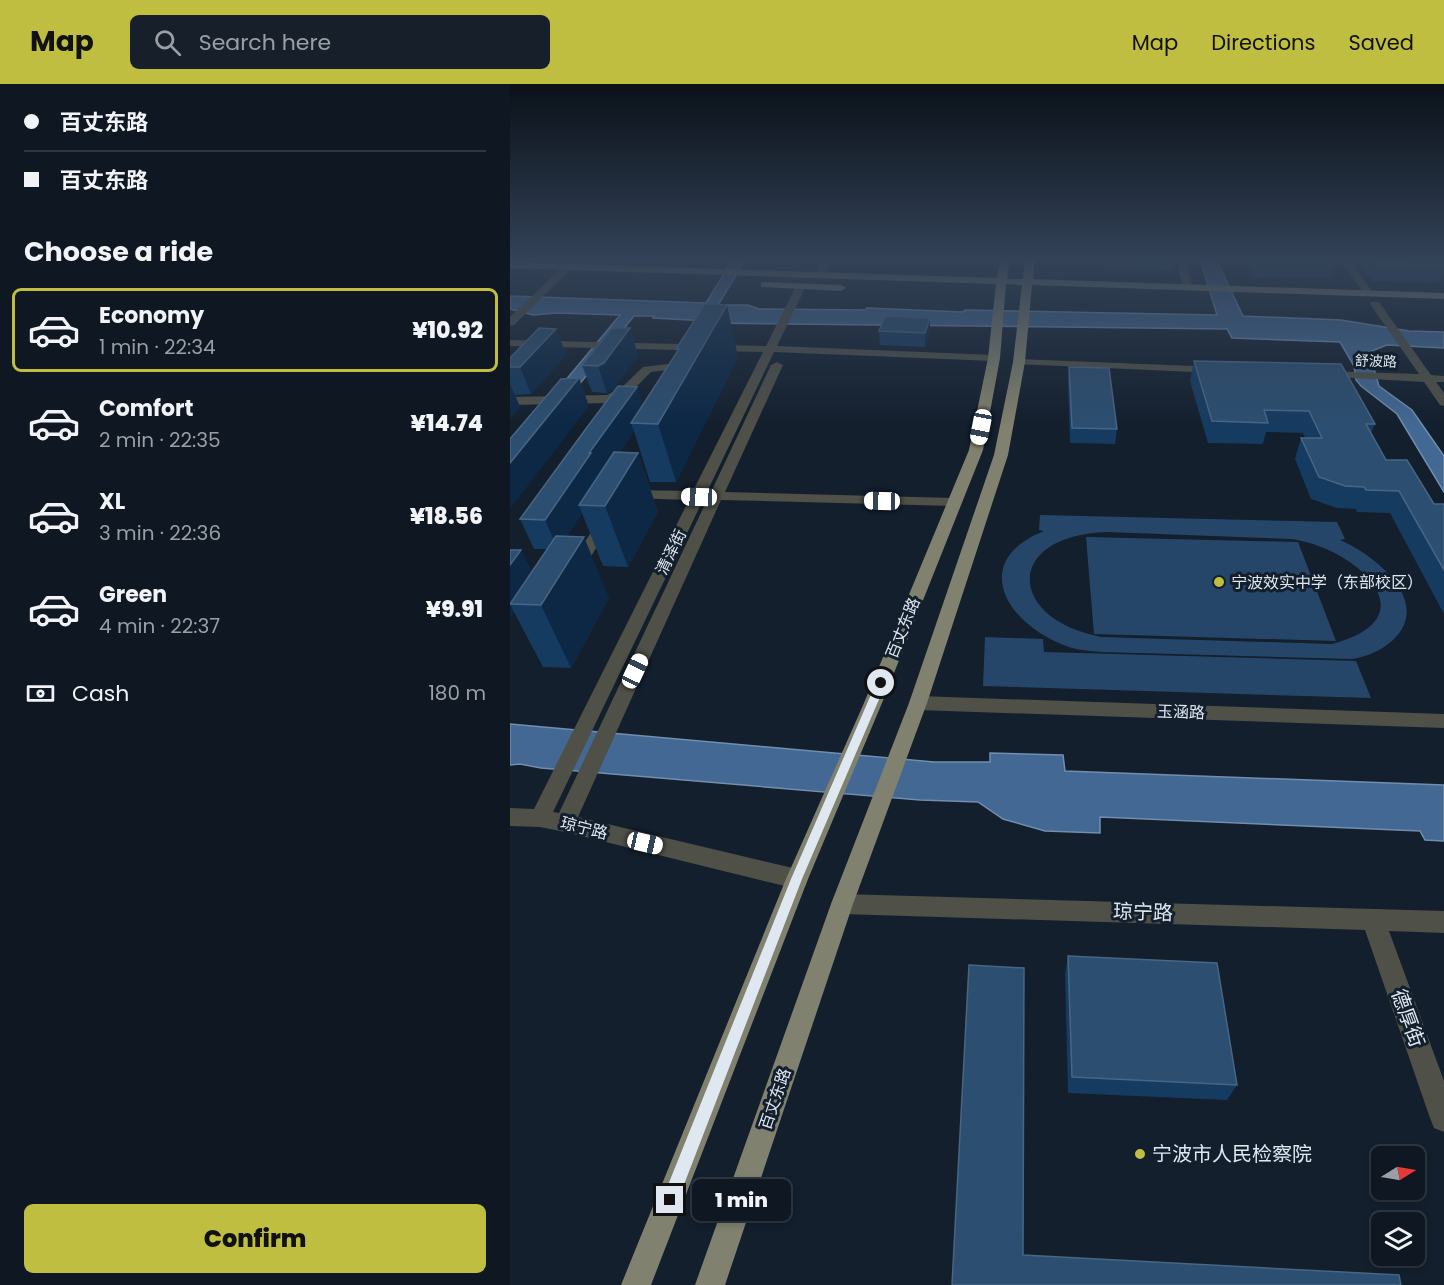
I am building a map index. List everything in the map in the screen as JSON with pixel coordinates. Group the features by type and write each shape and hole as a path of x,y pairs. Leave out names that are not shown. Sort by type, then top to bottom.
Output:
{"main road":[{"name":"百丈东路","path":"636,1285 796,879 873,703 976,450 994,358 1006,315"},
{"name":"百丈东路","path":"710,1285 842,904 918,703 1000,455 1019,362 1014,315"}],"street":[{"name":"清泽街","path":"564,823 716,497 794,315"},
{"path":"1383,315 1444,402"},
{"path":"510,343 778,349 994,358"},
{"name":"清泽街","path":"540,818 699,497 778,349"},
{"path":"1019,362 1229,370"},
{"path":"510,401 608,399 620,396 629,390 647,369 656,367 690,369 690,375 684,384"},
{"name":"舒波路","path":"1311,374 1444,379"},
{"path":"566,578 631,480"},
{"path":"622,494 954,502"},
{"name":"玉涵路","path":"918,703 1444,721"},
{"name":"琼宁路","path":"510,817 540,818 564,823 796,879"},
{"name":"琼宁路","path":"842,904 1444,922"},
{"name":"德厚街","path":"1373,919 1444,1118"}],"shaded area":[{"path":"620,315 1243,315 1341,320 1409,331 1444,332 1444,348 1387,345 1369,352 1379,386 1412,410 1444,456 1444,492 1397,414 1356,380 1354,366 1340,342 1232,338 1227,329 707,323 708,321 634,316 510,471 510,447"},
{"path":"1040,515 1337,522 1345,539 1340,540 1368,556 1394,581 1403,595 1407,610 1404,625 1393,640 1384,647 1369,655 1352,659 1102,652 1071,648 1041,634 1024,621 1012,606 1004,590 1002,574 1008,558 1021,544 1044,531 1039,530","holes":["1107,532 1291,539 1315,545 1338,555 1359,569 1373,584 1380,601 1377,617 1362,632 1332,644 1101,637 1070,627 1047,613 1034,597 1030,579 1035,562 1049,547 1073,537"]},
{"path":"1086,537 1298,542 1336,641 1094,634"},
{"path":"985,637 1043,639 1044,652 1356,661 1371,698 983,686"},
{"path":"510,724 934,762 990,762 990,753 1063,755 1065,771 1444,785 1444,841 1425,840 1420,831 1100,817 1100,833 1045,831 1003,819 978,802 920,800 541,768 520,764 510,765"}],"building":[{"path":"698,315 721,315 658,424 631,423 679,349 676,349"},
{"path":"885,316 930,318 925,333 879,331"},
{"path":"539,328 556,329 520,367 510,367 510,358"},
{"path":"612,328 630,328 604,363 598,366 582,365"},
{"path":"1194,361 1341,364 1375,424 1366,424 1386,460 1407,460 1434,504 1444,504 1444,570 1399,491 1366,490 1364,487 1345,486 1319,477 1301,438 1322,438 1309,411 1264,410 1268,423 1212,421"},
{"path":"1069,367 1109,368 1117,429 1072,428"},
{"path":"579,378 510,463 510,439 561,379"},
{"path":"618,386 637,387 589,453 591,453 545,520 520,519 585,430"},
{"path":"614,452 638,453 605,506 579,505"},
{"path":"556,536 584,537 541,605 510,604"},
{"path":"510,550 521,550 510,565"},
{"path":"1068,956 1217,963 1237,1085 1072,1077"},
{"path":"969,965 1024,968 1023,1255 1399,1275 1401,1285 952,1285"}],"place":[{"name":"宁波效实中学（东部校区）","path":"1219,582"},
{"name":"宁波市人民检察院","path":"1140,1154"}],"route":[{"path":"670,1200 796,879 881,683"}]}
